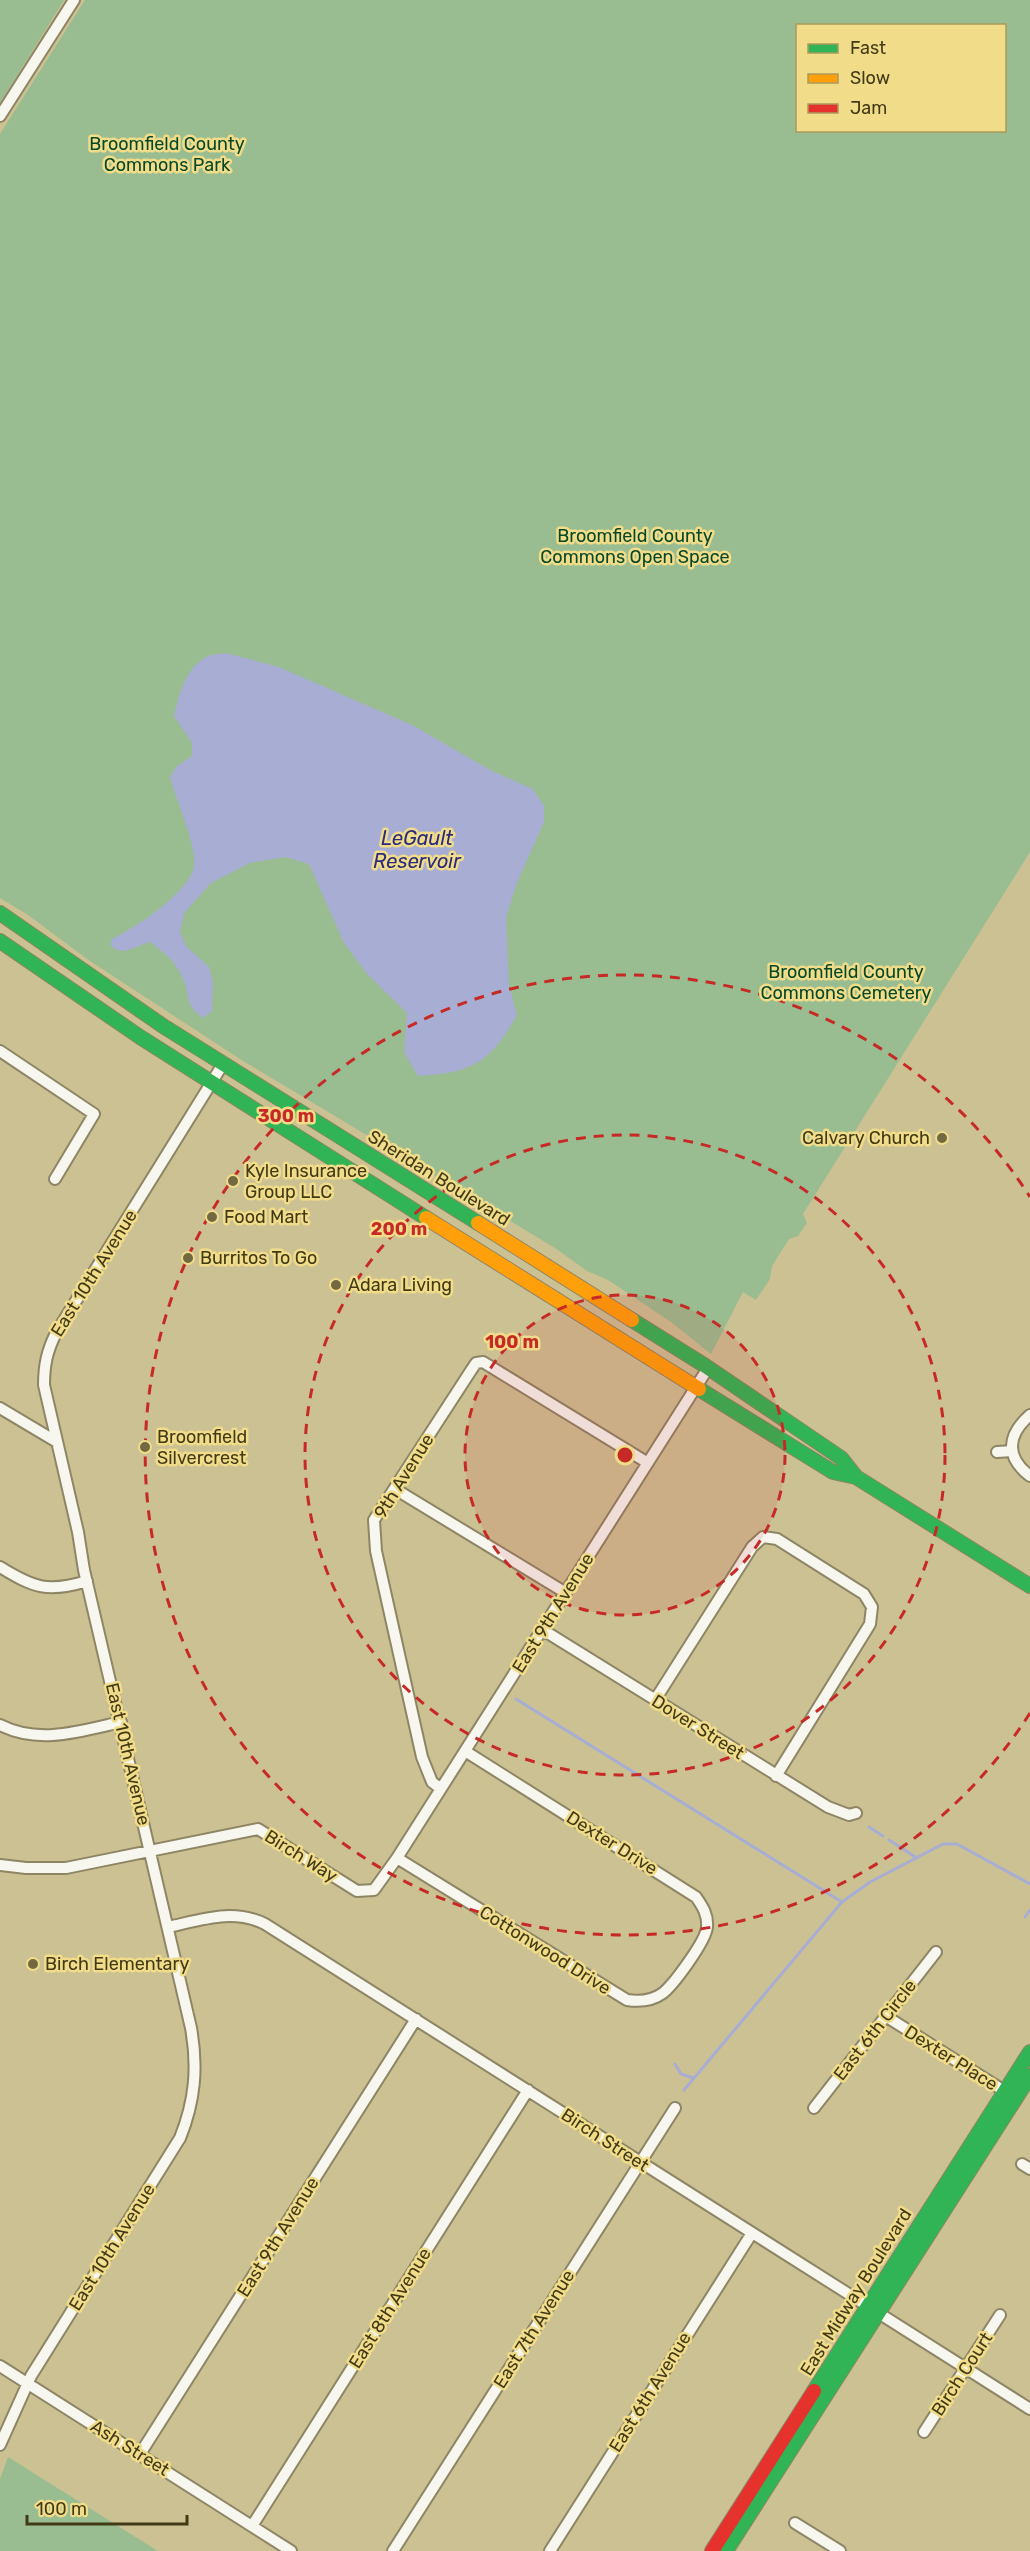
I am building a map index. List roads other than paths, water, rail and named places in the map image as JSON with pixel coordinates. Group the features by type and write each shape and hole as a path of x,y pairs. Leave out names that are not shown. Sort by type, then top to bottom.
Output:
{"main road":[{"name":"Sheridan Boulevard","path":"0,913 96,982 223,1064 708,1368 841,1458 856,1477 1030,1586"},
{"name":"Sheridan Boulevard","path":"0,941 65,988 211,1083 696,1387 833,1472 856,1477"},
{"name":"East Midway Boulevard","path":"712,2551 872,2310 1010,2095 1030,2052"},
{"name":"East Midway Boulevard","path":"1010,2095 1030,2076"},
{"name":"East Midway Boulevard","path":"726,2551 872,2310"}],"street":[{"path":"0,116 74,0"},
{"path":"0,1051 94,1114 55,1179"},
{"name":"East 10th Avenue","path":"0,2445 27,2383 180,2138 188,2117 195,2080 194,2047 87,1581 44,1385 44,1365 56,1333 223,1064"},
{"name":"9th Avenue","path":"441,1789 432,1782 422,1757 376,1551 374,1520 470,1372 476,1364 483,1362 648,1463"},
{"name":"East 9th Avenue","path":"397,1858 708,1368"},
{"path":"0,1408 57,1442"},
{"path":"1030,1415 1016,1432 1012,1451 1018,1465 1030,1476"},
{"path":"997,1452 1012,1451"},
{"path":"395,1489 566,1593"},
{"path":"655,1700 752,1547 763,1537 777,1539 864,1594 872,1607 870,1624 776,1776"},
{"path":"0,1567 33,1586 43,1588 67,1587 87,1581"},
{"name":"Dover Street","path":"543,1630 834,1810 849,1815 856,1813"},
{"path":"0,1725 20,1733 46,1736 121,1722"},
{"name":"Dexter Drive","path":"465,1751 696,1897 707,1918 707,1930 700,1946 688,1961"},
{"name":"Birch Way","path":"151,1852 258,1829 360,1892 367,1892 378,1887 397,1858"},
{"path":"0,1865 66,1869 151,1852"},
{"name":"Cottonwood Drive","path":"397,1858 627,2000 649,2000 663,1993 688,1961"},
{"name":"Birch Street","path":"168,1927 229,1915 256,1919 1030,2409"},
{"name":"East 6th Circle","path":"814,2108 936,1952"},
{"name":"Dexter Place","path":"887,2017 1010,2095"},
{"name":"East 9th Avenue","path":"140,2454 416,2019"},
{"name":"East 8th Avenue","path":"252,2526 528,2090"},
{"name":"East 7th Avenue","path":"393,2551 675,2108"},
{"name":"East 6th Avenue","path":"549,2551 752,2233"},
{"name":"Birch Court","path":"924,2432 1000,2315"},
{"name":"Ash Street","path":"0,2366 291,2551"},
{"path":"795,2523 840,2551"}],"water":[{"name":"LeGault Reservoir","path":"226,653 279,667 414,726 492,771 533,789 544,806 544,822 518,880 506,917 509,986 517,1015 498,1044 478,1062 453,1072 418,1076 404,1052 407,1013 368,975 344,943 309,864 285,857 250,863 211,883 184,913 180,932 186,946 209,967 213,981 212,1011 203,1018 192,1008 185,984 176,966 160,949 150,942 124,951 119,951 110,945 112,939 134,927 172,898 183,887 194,866 192,847 170,777 177,766 192,756 192,743 174,716 184,683 193,668 208,656"}],"waterway":[{"path":"516,1699 842,1902"},
{"path":"869,1827 883,1836"},
{"path":"889,1840 917,1858"},
{"path":"684,2090 842,1902 870,1882 943,1844 957,1844 1030,1884"},
{"path":"1025,1917 1030,1910"},
{"path":"675,2064 681,2074 694,2078"}],"place":[{"name":"Calvary Church","path":"942,1138"},
{"name":"Kyle Insurance Group LLC","path":"233,1181"},
{"name":"Food Mart","path":"212,1217"},
{"name":"Burritos To Go","path":"188,1258"},
{"name":"Adara Living","path":"336,1285"},
{"name":"Broomfield Silvercrest","path":"145,1447"},
{"name":"Birch Elementary","path":"33,1964"}],"park label":[{"name":"Broomfield County Commons Park","path":"167,154"},
{"name":"Broomfield County Commons Open Space","path":"635,546"},
{"name":"Broomfield County Commons Cemetery","path":"846,982"}]}
